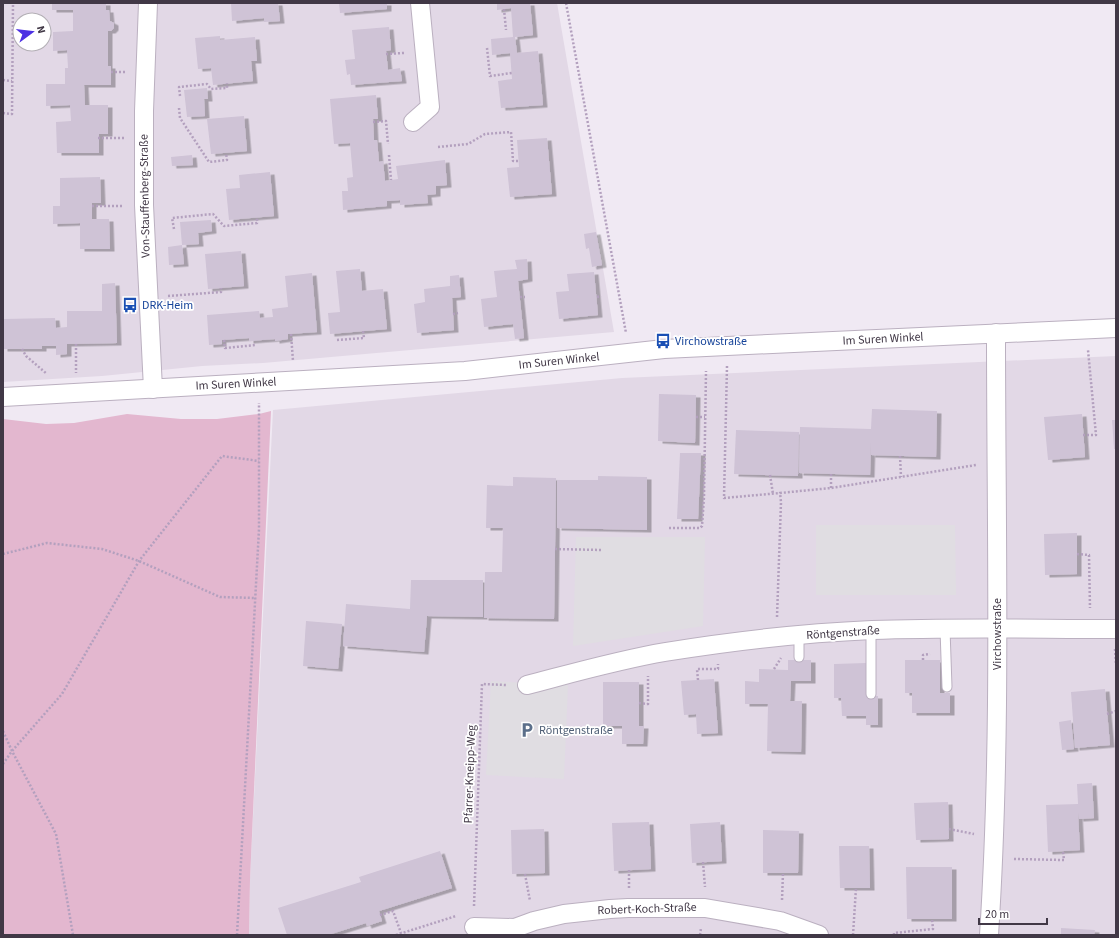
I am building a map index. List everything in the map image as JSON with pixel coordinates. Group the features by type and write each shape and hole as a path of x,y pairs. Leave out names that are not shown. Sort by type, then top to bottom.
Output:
{"street":[{"name":"Von-Stauffenberg-Straße","path":"148,3 144,139 144,205 153,389"},
{"path":"413,122 430,107 420,3"},
{"name":"Im Suren Winkel","path":"3,397 465,371 630,353 727,346 1116,328"},
{"name":"Virchowstraße","path":"989,935 994,858 997,629 996,333"},
{"name":"Röntgenstraße","path":"527,685 597,666 648,656 716,645 776,638 871,630 1116,629"},
{"name":"Robert-Koch-Straße","path":"474,927 515,928 534,921 564,914 616,909 705,908 780,921 819,935"}],"lane":[{"path":"945,629 947,687"},
{"path":"871,630 871,694"},
{"path":"799,636 800,657"}],"path":[{"path":"3,113 12,114 13,3"},
{"path":"566,3 630,353"},
{"path":"504,9 506,30"},
{"path":"487,48 490,76 512,73"},
{"path":"386,54 405,53 406,60"},
{"path":"3,80 13,81"},
{"path":"180,96 179,87 208,84 211,89 227,88 227,83"},
{"path":"179,108 180,118 209,162 227,160 226,153"},
{"path":"373,122 386,121 388,144"},
{"path":"438,147 468,144 485,134 512,132 513,161 519,161"},
{"path":"98,138 144,139"},
{"path":"389,155 391,180"},
{"path":"92,206 144,205"},
{"path":"174,229 172,218 213,214 224,226 257,223 257,218"},
{"path":"148,298 221,292 221,288"},
{"path":"597,297 602,296"},
{"path":"520,297 525,297"},
{"path":"453,314 458,313"},
{"path":"1083,435 1096,435 1086,329"},
{"path":"337,340 364,338 363,331"},
{"path":"291,334 295,381"},
{"path":"224,340 225,348 256,345"},
{"path":"76,344 76,393"},
{"path":"727,346 724,498 831,488 996,462"},
{"path":"22,349 26,356 50,376"},
{"path":"669,528 700,528 702,526 704,497 706,371"},
{"path":"237,935 259,529 259,383"},
{"path":"696,417 705,417"},
{"path":"3,764 12,751 62,694 138,561 222,456 259,461"},
{"path":"900,456 901,477"},
{"path":"831,474 831,488"},
{"path":"770,475 773,494"},
{"path":"776,638 781,502 780,493"},
{"path":"699,497 704,497"},
{"path":"3,554 47,543 102,549 138,561 220,597 256,598"},
{"path":"555,549 601,550"},
{"path":"1077,554 1089,554 1091,629"},
{"path":"639,703 648,704 648,656"},
{"name":"Pfarrer-Kneipp-Weg","path":"474,927 482,684 527,685"},
{"path":"1107,714 1116,711"},
{"path":"3,731 56,834 73,935"},
{"path":"994,858 1064,860 1063,851"},
{"path":"703,862 705,908"},
{"path":"780,921 783,873"},
{"path":"525,874 534,921"},
{"path":"854,935 856,888"},
{"path":"380,915 393,911 401,933"},
{"path":"396,935 459,915"},
{"path":"894,935 894,933 933,929 932,919"}],"shaded area":[{"path":"3,3 557,3 614,332 263,363 202,366 102,376 3,382"},
{"path":"1116,356 1116,935 249,935 250,880 273,410 622,378"},
{"path":"271,411 250,880 249,935 3,935 3,419 46,424 74,423 127,414 181,419 217,419 259,414"},
{"path":"816,525 955,525 956,595 816,595"},
{"path":"576,537 705,537 703,626 573,646"},
{"name":"Röntgenstraße","path":"491,681 568,685 564,779 486,775"}],"building":[{"path":"52,3 106,3 106,10 109,10 110,21 114,23 114,28 111,31 108,31 108,66 111,66 111,85 84,85 85,105 108,105 108,134 99,134 99,153 57,153 56,122 71,121 70,105 46,106 46,84 65,84 65,68 68,68 67,50 53,51 53,32 73,31 73,10 52,10"},
{"path":"231,3 278,3 280,21 264,22 264,18 232,21"},
{"path":"339,3 387,3 387,9 340,13"},
{"path":"497,3 530,3 533,35 515,37 517,53 538,51 543,105 501,108 498,81 512,79 510,53 492,55 491,39 513,37 511,8 497,10"},
{"path":"389,27 391,50 386,51 388,70 400,68 402,81 351,85 350,74 347,75 345,60 355,59 352,30"},
{"path":"220,36 220,40 255,37 257,61 251,61 253,81 213,85 211,68 198,69 195,38"},
{"path":"207,88 208,99 204,99 205,116 187,117 184,90"},
{"path":"376,95 378,119 373,119 374,140 377,140 379,162 383,161 385,181 398,179 396,166 445,160 447,185 436,186 436,194 427,195 428,203 400,205 400,200 387,201 387,206 343,210 342,191 348,191 347,178 353,177 350,143 334,144 330,99"},
{"path":"244,116 247,151 211,154 207,119"},
{"path":"547,138 552,194 510,197 507,168 519,167 517,140"},
{"path":"192,155 193,165 172,166 171,157"},
{"path":"270,172 274,216 229,220 226,189 240,188 239,175"},
{"path":"100,177 101,203 92,203 92,219 109,219 110,249 80,249 80,223 53,224 53,206 60,206 60,178"},
{"path":"211,220 212,231 198,233 199,244 182,245 180,222"},
{"path":"596,232 602,265 592,267 589,248 586,249 584,234"},
{"path":"182,245 184,264 169,265 168,247"},
{"path":"241,251 244,286 208,289 205,254"},
{"path":"527,259 528,279 518,281 524,338 515,339 513,324 484,327 481,299 497,297 494,271 517,269 515,260"},
{"path":"360,269 362,291 383,289 387,329 330,334 328,313 340,312 336,271"},
{"path":"594,272 598,315 559,319 556,292 569,291 567,274"},
{"path":"312,273 317,332 288,334 288,339 275,341 275,339 249,341 249,338 222,340 222,344 209,345 207,315 259,311 260,318 273,317 272,309 288,307 285,276"},
{"path":"459,275 461,297 452,298 454,330 417,333 414,304 425,302 424,289 450,286 450,276"},
{"path":"115,283 117,343 67,344 67,354 56,355 56,346 42,346 42,349 3,349 3,319 55,318 56,328 67,327 67,311 102,311 102,284"},
{"path":"659,394 696,395 695,443 658,441"},
{"path":"872,409 937,411 936,457 871,455 871,442 870,475 799,473 800,427 871,429"},
{"path":"1082,414 1085,457 1048,460 1044,417"},
{"path":"1112,420 1116,420 1116,449 1114,449"},
{"path":"736,430 799,432 798,476 734,474"},
{"path":"680,453 701,453 698,519 677,519"},
{"path":"598,476 647,477 647,530 557,528 557,480 598,480"},
{"path":"513,477 556,478 554,619 484,618 485,572 502,572 503,528 486,528 487,485 513,486"},
{"path":"1077,533 1077,574 1045,575 1044,534"},
{"path":"411,580 483,580 483,617 427,616 424,652 343,646 346,604 410,609"},
{"path":"306,621 342,624 338,669 303,666"},
{"path":"788,660 811,660 811,681 791,681 790,701 802,701 801,752 767,751 768,704 745,704 745,681 759,682 759,669 788,670"},
{"path":"905,660 940,660 940,693 950,693 950,713 912,713 912,693 905,693"},
{"path":"866,663 866,696 878,696 878,725 866,725 866,716 842,716 841,698 834,698 834,664"},
{"path":"714,679 718,733 697,734 696,714 684,715 681,681"},
{"path":"603,682 639,682 639,726 644,726 643,744 622,744 622,726 603,726"},
{"path":"1105,689 1110,745 1075,748 1071,692"},
{"path":"1071,720 1074,749 1062,750 1059,722"},
{"path":"1092,783 1094,818 1079,819 1078,813 1080,850 1048,852 1046,805 1078,804 1077,784"},
{"path":"948,802 949,839 916,840 914,803"},
{"path":"649,822 651,869 614,871 612,823"},
{"path":"720,822 722,861 692,863 690,824"},
{"path":"544,829 545,873 512,874 511,830"},
{"path":"763,830 799,831 798,873 763,873"},
{"path":"839,846 869,846 870,888 840,888"},
{"path":"440,851 452,888 379,911 382,921 367,926 366,923 328,935 287,935 278,908 361,882 359,877"},
{"path":"906,867 952,867 952,919 907,919"},
{"path":"1061,928 1095,930 1094,935 1061,935"}],"place":[{"name":"DRK-Heim","path":"130,305"},
{"name":"Virchowstraße","path":"663,341"},
{"name":"Röntgenstraße","path":"527,730"}]}
